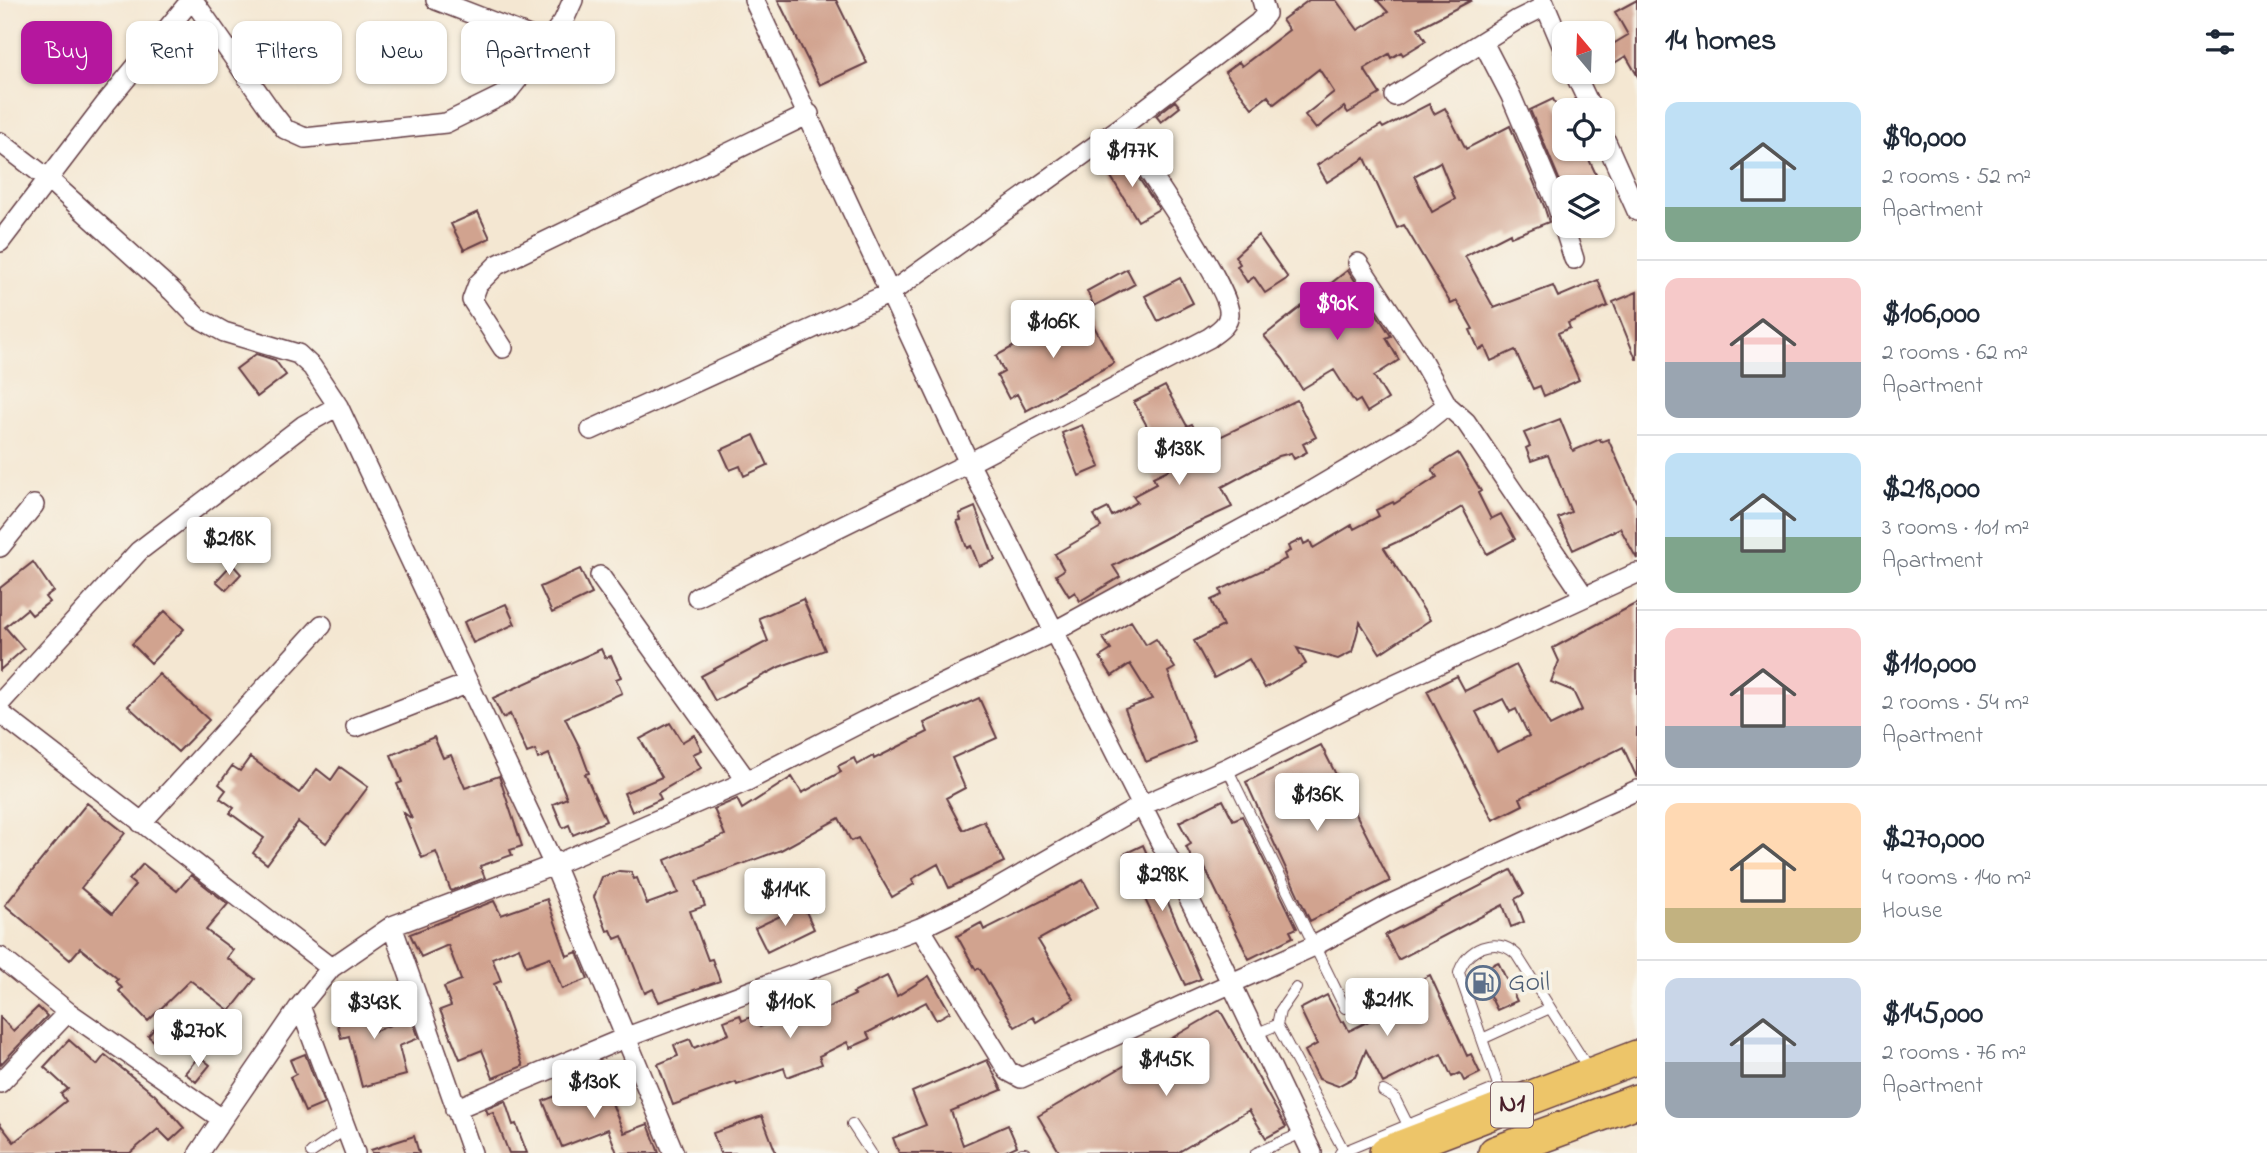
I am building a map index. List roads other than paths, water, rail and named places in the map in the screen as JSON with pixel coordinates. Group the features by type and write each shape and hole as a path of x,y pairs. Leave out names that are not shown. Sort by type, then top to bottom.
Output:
{"highway":[{"name":"N1","path":"1386,1153 1503,1097 1614,1066"},
{"path":"1581,1122 1594,1110 1606,1092 1614,1066"},
{"name":"N1","path":"1495,1153 1637,1101"}],"street":[{"path":"0,243 47,178 192,0 285,129 305,138 446,123 507,93 514,84"},
{"path":"436,0 490,21"},
{"path":"563,21 573,0"},
{"path":"754,0 969,463 1055,631 1312,1153"},
{"path":"591,430 890,293 1120,128 1258,23 1266,15 1262,0"},
{"path":"1395,96 1544,3 1552,22"},
{"path":"1483,42 1511,96 1556,201 1574,259"},
{"path":"503,348 472,300 478,284 497,265 809,114"},
{"path":"697,597 969,463 1209,338 1226,324 1230,312 1214,276 1120,128"},
{"path":"0,142 47,178 197,317 224,332 298,354 312,367 338,406 554,865 674,1153"},
{"path":"1615,161 1637,211"},
{"path":"1358,263 1420,356 1447,405 1466,422 1584,596"},
{"path":"199,1153 300,1006 331,968 391,926 554,865 747,781 864,721 1055,631 1306,494 1418,428 1447,405"},
{"path":"0,703 139,551 304,425 338,406"},
{"path":"0,547 34,505"},
{"path":"455,1110 627,1037 920,929 974,902 1141,806 1227,768 1386,688 1637,573"},
{"path":"600,576 747,781"},
{"path":"141,823 322,625"},
{"path":"356,727 469,683"},
{"path":"0,713 331,968"},
{"path":"920,929 1008,1071 1021,1078 1314,946 1391,904 1637,790"},
{"path":"391,926 472,1153"},
{"path":"0,957 68,1012 222,1119"},
{"path":"300,1006 355,1153"},
{"path":"0,1083 68,1012"}],"lane":[{"path":"1227,768 1345,1008"},
{"path":"1296,988 1280,1011 1277,1025 1342,1152 1408,1125 1503,1097 1459,973 1462,963 1472,954 1497,943 1507,945 1516,954 1550,1008 1614,1066"},
{"path":"1482,1039 1550,1008"},
{"path":"1255,1034 1277,1025"},
{"path":"1383,1091 1394,1097 1408,1125"},
{"path":"852,1124 871,1153"},
{"path":"311,1153 346,1128"},
{"path":"1256,1153 1302,1133"}],"place":[{"name":"Goil","path":"1483,983"}]}
